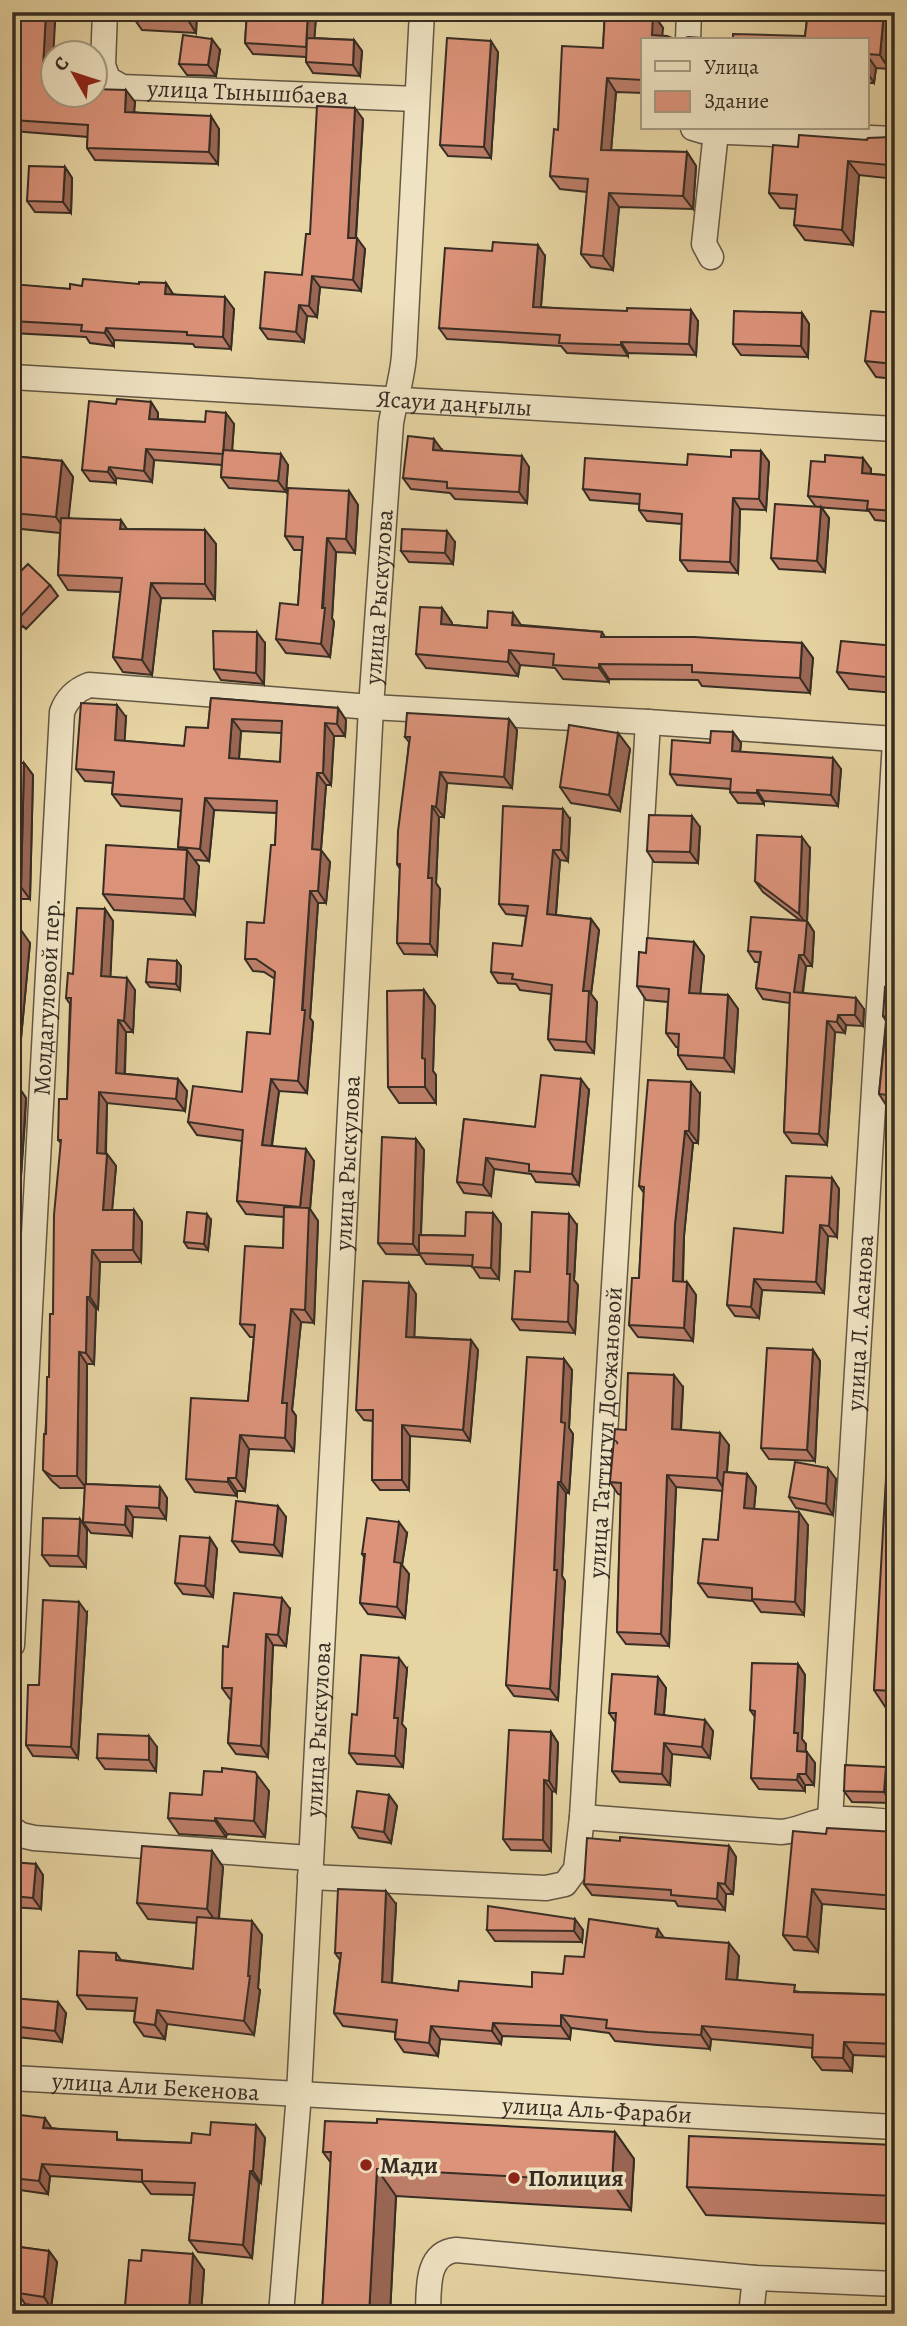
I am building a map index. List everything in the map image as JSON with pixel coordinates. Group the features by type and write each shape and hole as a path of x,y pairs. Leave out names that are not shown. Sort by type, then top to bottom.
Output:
{"street":[{"name":"улица Тынышбаева","path":"105,12 103,65 108,79 122,87 416,99"},
{"name":"улица Рыскулова","path":"281,2314 299,2094 371,707 391,423 402,382 404,356 422,12"},
{"path":"688,38 689,12"},
{"path":"711,257 704,244 704,130 895,139"},
{"name":"Ясауи даңғылы","path":"12,377 895,429"},
{"name":"Молдагуловой пер.","path":"12,1644 64,706 78,689 89,685 371,707"},
{"path":"371,707 648,722 895,740"},
{"name":"улица Таттигул Досжановой","path":"310,1867 547,1888 565,1884 576,1869 582,1818 648,722"},
{"name":"улица Л. Асанова","path":"830,1819 895,740"},
{"path":"582,1818 781,1832 795,1831 830,1819 895,1822"},
{"path":"12,1829 21,1835 34,1838 310,1867"},
{"name":"улица Али Бекенова","path":"12,2078 299,2094"},
{"name":"улица Аль-Фараби","path":"299,2094 647,2111 895,2127"},
{"path":"428,2314 432,2269 437,2259 446,2251 755,2278 895,2284"},
{"path":"751,2314 755,2278"}],"building":[{"path":"12,12 46,12 45,38 38,38 38,108 108,108 108,89 126,90 125,112 211,116 209,152 87,148 88,125 12,120"},
{"path":"134,12 188,12 188,20 133,17"},
{"path":"247,12 308,12 306,47 245,43"},
{"path":"605,12 646,12 653,15 652,35 672,38 641,38 641,80 607,78 601,150 687,152 683,196 609,193 603,256 581,254 588,179 550,176 554,129 558,130 562,46 603,48"},
{"path":"808,12 884,12 880,55 869,54 869,38 733,38 733,34 805,36"},
{"path":"183,35 212,39 208,65 179,64"},
{"path":"307,38 354,40 353,65 306,62"},
{"path":"447,38 491,41 484,147 440,145"},
{"path":"317,106 355,108 348,238 357,238 353,280 312,276 309,306 299,305 296,332 260,328 265,272 302,275 306,234 310,234"},
{"path":"799,135 867,140 891,137 888,165 848,161 842,230 794,225 797,195 769,193 773,145 798,147"},
{"path":"29,166 65,167 63,202 27,201"},
{"path":"493,242 538,245 533,307 627,311 627,308 691,310 689,344 559,343 560,335 439,328 445,248 492,251"},
{"path":"83,279 139,284 166,283 165,294 225,297 223,337 187,335 187,332 106,328 105,333 81,331 82,325 12,321 12,284 70,289 70,284 82,286"},
{"path":"734,311 802,313 801,346 733,344"},
{"path":"871,311 895,313 894,364 865,361"},
{"path":"117,399 151,402 149,419 205,422 206,411 226,413 223,454 146,449 144,471 109,467 108,472 82,470 89,401 116,404"},
{"path":"408,436 434,439 433,450 522,456 519,492 447,488 447,482 403,478"},
{"path":"223,450 281,454 278,481 221,477"},
{"path":"731,450 761,451 759,499 733,498 730,562 680,560 682,514 639,510 640,494 583,489 585,458 687,465 688,454 731,457"},
{"path":"825,455 863,458 862,473 895,476 895,511 867,509 868,501 808,496 811,461 825,462"},
{"path":"12,456 62,461 56,517 12,513"},
{"path":"288,488 349,491 346,539 327,538 321,644 276,639 280,603 298,605 303,537 285,536"},
{"path":"775,504 821,507 817,561 771,558"},
{"path":"61,518 121,520 120,529 205,530 205,584 151,583 142,660 113,657 122,578 58,575"},
{"path":"402,529 447,531 445,553 401,551"},
{"path":"28,564 50,585 19,618 15,615 12,618 12,580"},
{"path":"420,607 442,608 441,624 487,628 488,611 513,613 512,625 602,632 601,637 694,637 802,643 800,678 692,672 692,665 599,664 599,668 553,665 554,654 509,650 508,662 416,654"},
{"path":"213,631 257,632 256,673 214,669"},
{"path":"841,641 895,646 895,678 837,672"},
{"path":"211,698 338,708 337,724 325,723 323,773 317,773 312,849 321,850 318,891 310,891 302,1010 305,1010 298,1081 271,1079 262,1145 306,1149 300,1207 237,1201 243,1130 188,1122 193,1086 242,1092 247,1032 270,1034 275,972 256,959 245,959 247,922 264,923 271,845 275,845 277,801 205,798 200,849 178,847 182,799 112,794 114,772 76,769 81,703 117,705 115,740 184,746 186,727 208,728","holes":["232,719 282,721 280,762 229,758"]},
{"path":"407,713 509,719 504,777 440,772 436,807 432,806 428,878 432,878 430,944 397,943 400,864 397,864 398,831 410,737 405,737"},
{"path":"569,725 618,733 609,795 560,787"},
{"path":"711,731 733,732 732,751 833,758 831,795 757,790 757,793 730,792 731,779 670,774 672,740 710,743"},
{"path":"12,763 24,763 21,887 12,887"},
{"path":"503,806 563,809 561,850 553,850 547,914 591,919 583,991 589,991 586,1042 548,1039 552,985 512,979 513,974 491,972 493,943 522,946 528,906 499,904"},
{"path":"649,815 692,816 690,852 647,851"},
{"path":"757,835 802,837 799,914 755,881"},
{"path":"106,845 187,850 184,899 103,894"},
{"path":"894,878 895,899 892,899"},
{"path":"77,908 105,909 101,976 127,978 124,1021 118,1020 116,1073 178,1079 176,1099 99,1092 97,1153 107,1154 103,1210 134,1210 133,1250 92,1250 90,1297 87,1297 86,1353 79,1352 77,1476 52,1476 43,1470 44,1434 49,1377 50,1314 53,1314 54,1215 61,1140 58,1140 59,1099 67,1099 71,998 66,998 68,973 73,974"},
{"path":"751,917 807,921 804,955 799,955 794,992 856,998 855,1015 838,1015 837,1022 827,1021 819,1134 784,1132 790,993 756,988 761,952 748,951"},
{"path":"12,930 21,930 12,1029"},
{"path":"647,938 694,942 689,993 728,995 724,1058 678,1055 679,1034 666,1033 669,989 637,986 639,952 646,953"},
{"path":"895,943 895,1096 879,1094 887,1017 883,1016 885,987 890,988"},
{"path":"148,959 177,961 176,984 146,982"},
{"path":"424,990 422,1058 425,1059 425,1087 388,1087 387,991"},
{"path":"541,1075 581,1079 572,1174 529,1171 529,1164 486,1158 483,1185 457,1182 464,1119 535,1127"},
{"path":"648,1080 691,1082 689,1131 685,1131 675,1224 673,1281 687,1282 684,1328 629,1325 632,1278 639,1278 644,1187 639,1186"},
{"path":"12,1085 18,1086 12,1159"},
{"path":"382,1137 416,1139 413,1244 378,1243"},
{"path":"786,1176 832,1178 829,1226 820,1225 816,1282 754,1279 751,1307 727,1305 734,1228 783,1233"},
{"path":"284,1207 309,1208 305,1310 291,1309 282,1403 287,1403 285,1438 240,1435 236,1478 228,1478 228,1482 186,1479 191,1398 248,1401 255,1325 240,1324 245,1246 283,1248"},
{"path":"187,1212 207,1214 204,1244 184,1242"},
{"path":"466,1212 493,1213 491,1268 472,1267 473,1255 419,1253 419,1235 465,1236"},
{"path":"532,1212 569,1214 568,1322 512,1319 515,1271 530,1272"},
{"path":"363,1281 409,1283 406,1337 471,1340 463,1430 402,1425 402,1480 372,1480 373,1410 356,1410"},
{"path":"767,1348 813,1350 807,1450 761,1448"},
{"path":"527,1357 564,1359 561,1422 565,1423 561,1482 558,1482 554,1570 557,1570 550,1689 506,1685"},
{"path":"628,1373 674,1375 672,1429 720,1433 717,1478 667,1475 661,1634 617,1632 621,1483 610,1482 615,1429 626,1430"},
{"path":"887,1460 895,1460 895,1691 874,1690"},
{"path":"795,1462 828,1468 826,1504 789,1497"},
{"path":"724,1472 747,1474 744,1508 799,1512 795,1602 752,1599 752,1588 698,1583 703,1539 718,1540"},
{"path":"85,1484 160,1487 159,1508 126,1506 125,1525 83,1522"},
{"path":"236,1501 278,1506 274,1545 232,1541"},
{"path":"43,1518 80,1519 78,1556 42,1555"},
{"path":"367,1518 399,1522 394,1562 401,1563 397,1607 360,1603"},
{"path":"180,1536 210,1538 205,1586 175,1583"},
{"path":"234,1593 282,1598 278,1635 266,1634 261,1746 228,1743 232,1688 222,1688 223,1646 228,1647"},
{"path":"43,1600 79,1602 71,1747 26,1745 28,1685 39,1685"},
{"path":"361,1655 399,1658 394,1718 398,1718 395,1756 349,1753 352,1714 357,1715"},
{"path":"752,1663 798,1664 794,1733 798,1733 797,1751 807,1752 806,1774 798,1774 797,1780 751,1778 755,1711 750,1710"},
{"path":"612,1674 658,1677 655,1714 705,1720 702,1747 664,1743 662,1774 612,1771 616,1713 609,1713"},
{"path":"509,1730 551,1732 549,1781 544,1780 543,1840 503,1839"},
{"path":"98,1734 149,1736 149,1760 97,1758"},
{"path":"845,1765 886,1767 884,1792 844,1791"},
{"path":"222,1768 255,1772 257,1775 254,1821 168,1818 170,1793 202,1795 204,1771 222,1772"},
{"path":"357,1791 389,1795 384,1832 352,1827"},
{"path":"827,1828 895,1832 895,1896 812,1889 807,1937 783,1935 793,1831 826,1834"},
{"path":"620,1837 729,1846 725,1884 718,1883 717,1899 671,1895 671,1890 584,1884 587,1838 620,1841"},
{"path":"142,1846 212,1851 207,1909 137,1903"},
{"path":"12,1862 36,1864 33,1898 12,1896"},
{"path":"338,1889 386,1891 382,1982 458,1991 459,1981 532,1987 532,1972 563,1974 565,1956 584,1957 589,1919 658,1929 656,1937 729,1943 726,1979 795,1985 794,1992 895,1995 895,2044 844,2042 843,2058 812,2057 813,2035 702,2026 701,2035 648,2032 606,2028 607,2020 561,2015 561,2026 493,2023 492,2031 431,2026 429,2043 395,2039 397,2020 334,2013 341,1953 335,1953"},
{"path":"488,1906 575,1919 574,1931 487,1930"},
{"path":"197,1917 252,1921 250,1976 244,2021 157,2010 155,2025 134,2022 137,1998 77,1995 79,1951 116,1953 116,1960 193,1969"},
{"path":"12,1998 58,2002 55,2031 12,2026"},
{"path":"12,2114 45,2118 43,2128 117,2132 117,2140 191,2143 192,2133 210,2135 211,2122 256,2125 243,2245 189,2240 195,2183 142,2181 142,2170 42,2164 39,2181 12,2178"},
{"path":"377,2119 615,2132 612,2182 377,2169 369,2314 322,2314 331,2152 323,2152 325,2121 377,2123"},
{"path":"689,2136 895,2145 895,2196 687,2187"},
{"path":"12,2246 49,2251 44,2297 18,2293 19,2282 12,2281"},
{"path":"142,2250 193,2254 189,2310 125,2306 129,2260 141,2261"},
{"path":"544,2306 599,2309 598,2314 544,2314"}],"place":[{"name":"Мади","path":"366,2165"},
{"name":"Полиция","path":"514,2178"}]}
